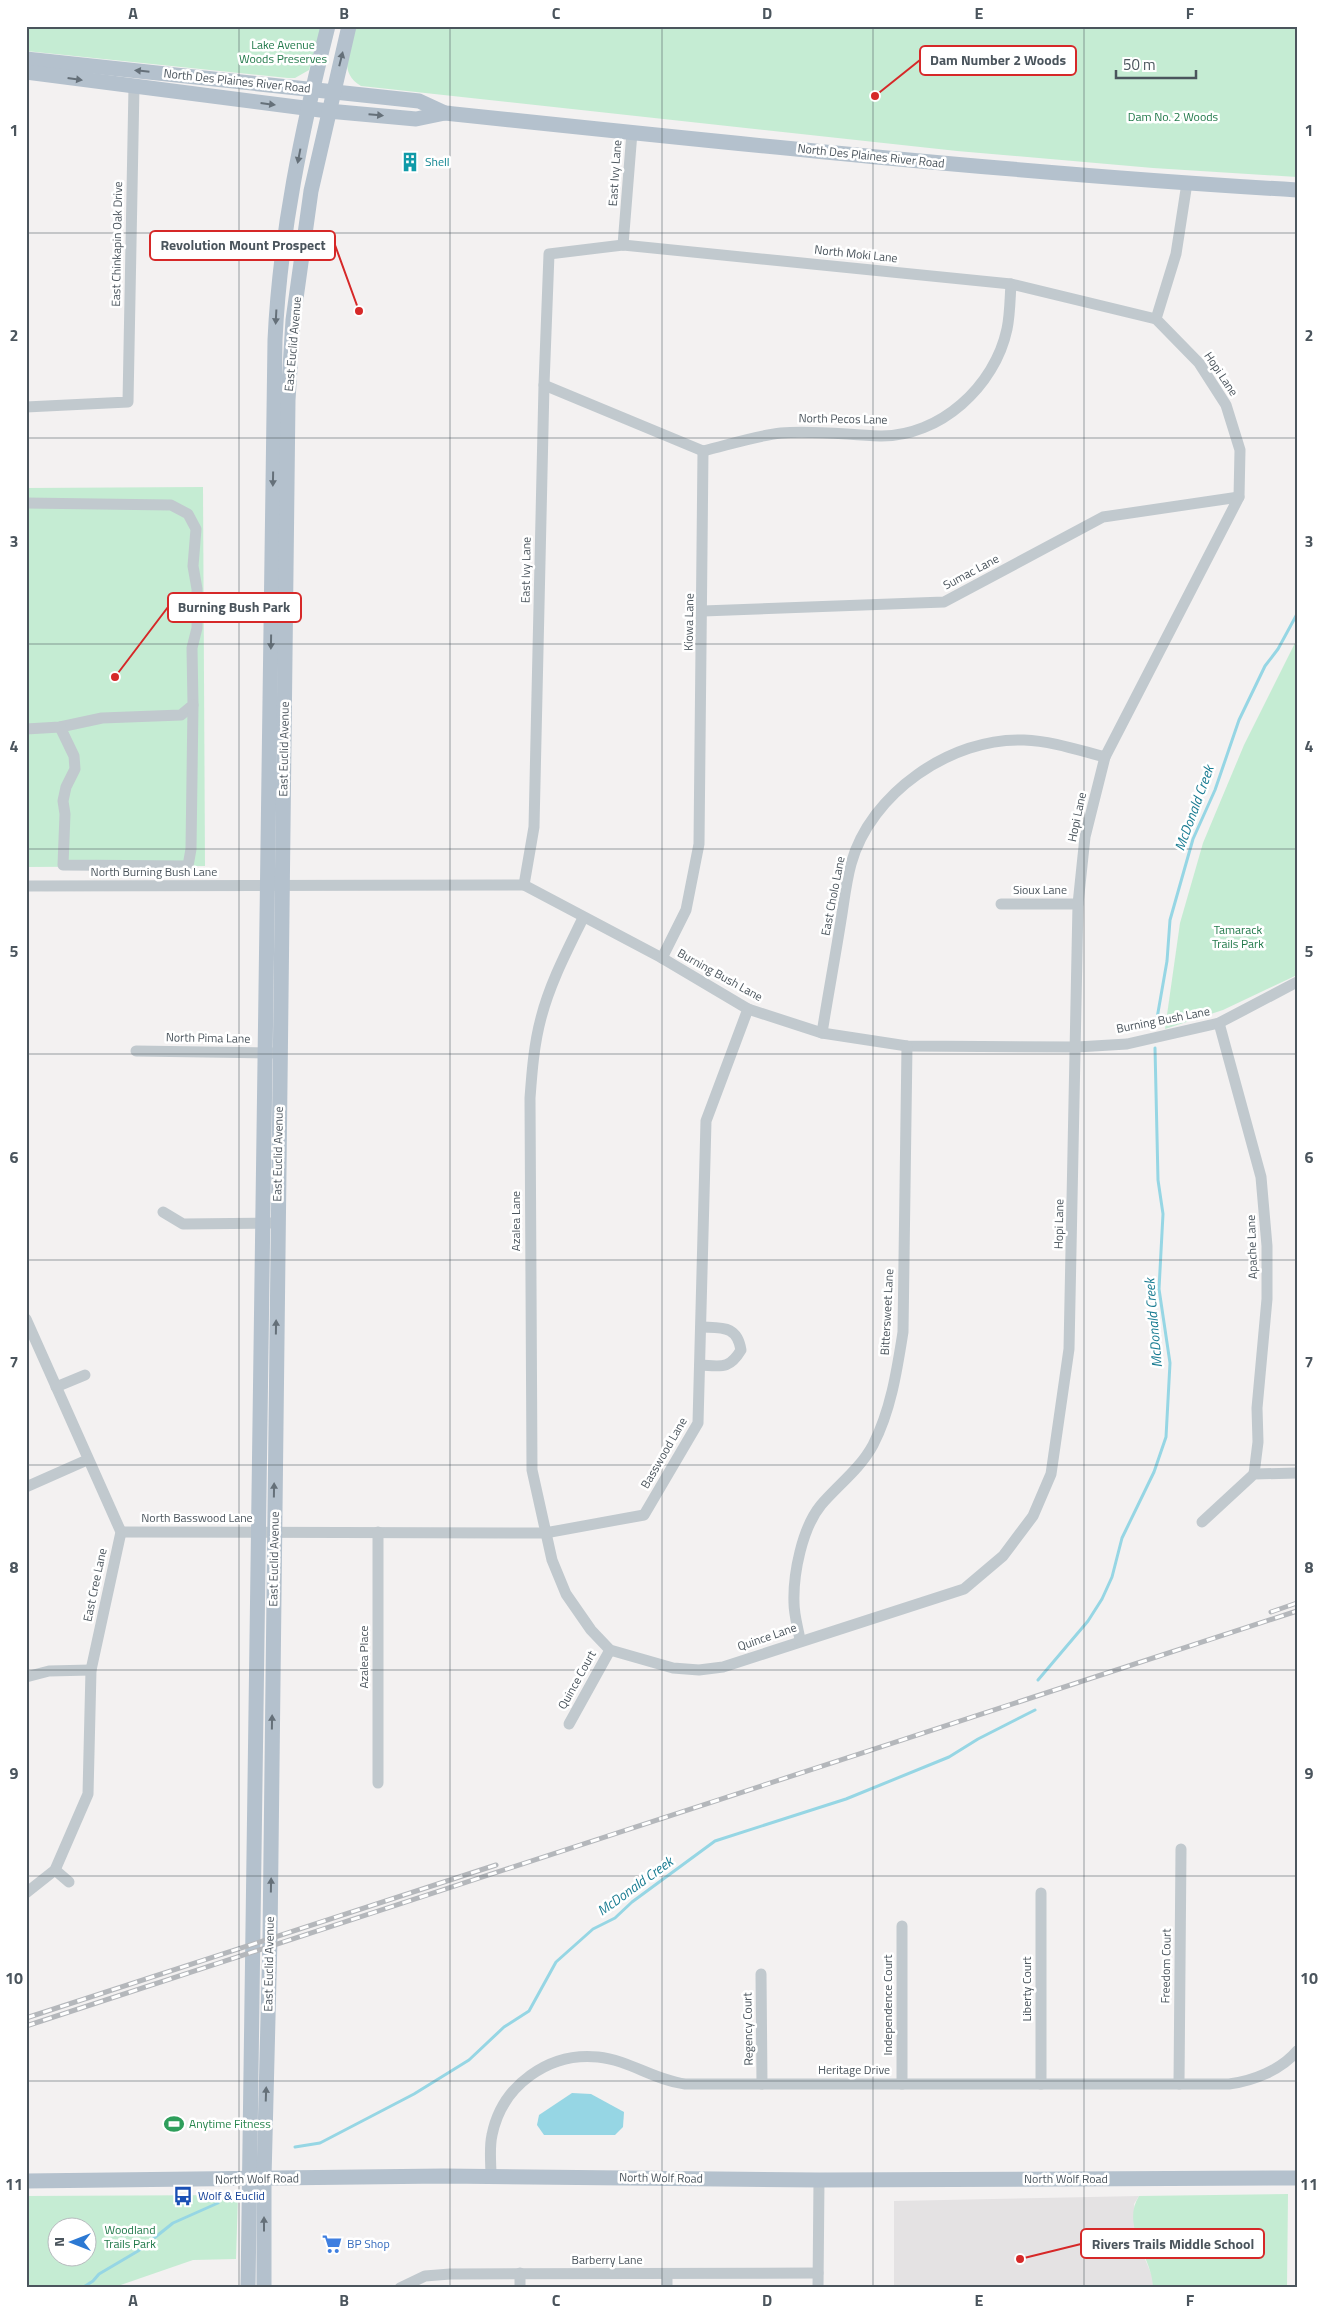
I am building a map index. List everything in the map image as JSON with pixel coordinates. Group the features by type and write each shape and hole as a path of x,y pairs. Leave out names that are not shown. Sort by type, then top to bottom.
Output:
{"main road":[{"name":"East Euclid Avenue","path":"264,2288 264,2178 270,1947 267,1531 275,886 276,311 289,205 308,108 328,26"},
{"name":"East Euclid Avenue","path":"275,886 288,400 294,320 311,191 349,26"},
{"name":"North Des Plaines River Road","path":"26,59 419,101 445,113"},
{"name":"North Des Plaines River Road","path":"26,72 328,111 416,119 445,113 968,165 1297,190"},
{"name":"East Euclid Avenue","path":"248,2288 248,2178 267,1531"},
{"name":"North Wolf Road","path":"26,2181 491,2176 819,2180 1297,2178"}],"street":[{"name":"East Chinkapin Oak Drive","path":"26,407 128,402 134,86"},
{"name":"East Ivy Lane","path":"623,245 632,132"},
{"path":"1156,319 1176,254 1187,183"},
{"name":"North Moki Lane","path":"549,254 623,245 1011,284 1156,319"},
{"name":"East Ivy Lane","path":"524,886 534,827 544,385 549,254"},
{"name":"North Pecos Lane","path":"703,451 780,433 818,431 882,436 927,427 966,402 993,368 1007,329 1011,284"},
{"name":"Hopi Lane","path":"1033,1516 1051,1474 1069,1349 1078,904 1085,837 1105,757 1239,497 1240,450 1226,405 1199,363 1156,319"},
{"path":"544,385 703,451"},
{"name":"Kiowa Lane","path":"662,958 686,910 699,844 703,611 703,451"},
{"name":"Sumac Lane","path":"703,611 944,602 1103,517 1239,497"},
{"path":"26,502 171,504 188,514 196,529 193,566 197,589 197,628 192,648 191,849 188,866 63,865 65,814 63,801 66,787 75,769 74,756 66,743 60,727"},
{"path":"26,729 60,727 102,718 180,715 193,705"},
{"name":"East Cholo Lane","path":"822,1033 851,864 865,830 888,800 914,776 940,761 983,745 1022,740 1046,742 1105,757"},
{"name":"North Burning Bush Lane","path":"26,886 275,886"},
{"name":"Burning Bush Lane","path":"275,886 524,886 662,958 748,1009 822,1033 907,1046 1076,1047 1127,1044 1218,1023 1297,982"},
{"name":"Sioux Lane","path":"1001,904 1078,904"},
{"name":"Azalea Lane","path":"544,1533 532,1470 531,1451 530,1098 533,1053 541,1018 553,981 583,918"},
{"name":"Basswood Lane","path":"267,1531 544,1533 644,1515 698,1423 706,1121 748,1009"},
{"name":"Apache Lane","path":"1218,1023 1261,1177 1268,1246 1267,1299 1256,1408 1258,1442 1254,1474"},
{"name":"Bittersweet Lane","path":"800,1640 794,1603 799,1558 806,1531 821,1506 845,1482 873,1445 896,1376 903,1332 907,1046"},
{"name":"North Pima Lane","path":"136,1051 273,1053"},
{"path":"163,1212 183,1224 270,1224"},
{"path":"26,1319 87,1460 121,1532"},
{"path":"700,1365 727,1366 735,1360 741,1350 740,1340 732,1331 724,1328 701,1327"},
{"path":"56,1387 85,1375"},
{"path":"26,1488 87,1460"},
{"path":"1202,1522 1254,1474 1297,1473"},
{"name":"Quince Lane","path":"544,1533 552,1560 566,1594 591,1630 610,1650 649,1663 699,1670 723,1667 800,1640 964,1589 1004,1556 1033,1516"},
{"name":"North Basswood Lane","path":"121,1532 267,1531"},
{"name":"East Cree Lane","path":"55,1870 88,1794 91,1670 121,1532"},
{"name":"Azalea Place","path":"378,1532 378,1783"},
{"name":"Quince Court","path":"569,1724 610,1650"},
{"path":"26,1677 49,1671 91,1670"},
{"name":"Freedom Court","path":"1179,2084 1181,1848"},
{"path":"26,1893 55,1870 69,1882"},
{"name":"Liberty Court","path":"1041,1893 1041,2084"},
{"name":"Independence Court","path":"902,1926 902,2084"},
{"name":"Regency Court","path":"761,1974 762,2084"},
{"name":"Heritage Drive","path":"491,2176 492,2136 499,2113 521,2082 530,2074 554,2062 568,2059 599,2057 672,2082 762,2084 1179,2084 1242,2082 1276,2068 1296,2055"},
{"path":"818,2288 819,2180"},
{"path":"520,2273 520,2288"},
{"name":"Barberry Lane","path":"400,2288 415,2280 438,2274 818,2273"},
{"path":"667,2274 667,2288"}],"shaded area":[{"path":"1139,2196 1134,2204 1137,2240 1153,2278 1153,2288 894,2288 894,2201"}],"green space":[{"name":"Lake Avenue Woods Preserves","path":"26,26 322,26 309,70 295,78 288,78 26,51"},
{"name":"Dam No. 2 Woods","path":"355,26 1297,26 1297,177 1153,168 957,151 361,86 349,74 347,67 348,51"},
{"path":"203,487 205,866 26,867 26,488"},
{"name":"Tamarack Trails Park","path":"1297,639 1297,975 1223,1010 1165,1029 1180,923 1203,843 1244,745"},
{"path":"1288,2194 1287,2288 1153,2288 1152,2276 1135,2231 1133,2219 1134,2208 1139,2196"},
{"name":"Woodland Trails Park","path":"238,2195 236,2259 193,2260 112,2288 26,2288 26,2196"}],"water":[{"path":"572,2093 591,2094 624,2112 623,2127 615,2135 544,2135 537,2125 539,2115"}],"waterway":[{"name":"McDonald Creek","path":"1156,1024 1167,961 1170,920 1193,839 1215,790 1239,720 1265,666 1278,649 1297,614"},
{"name":"McDonald Creek","path":"1038,1680 1088,1621 1102,1599 1112,1577 1122,1538 1154,1472 1166,1437 1170,1363 1159,1289 1163,1214 1158,1180 1155,1048"},
{"name":"McDonald Creek","path":"295,2147 320,2143 414,2094 469,2060 504,2027 529,2011 556,1962 593,1929 615,1918 632,1902 715,1841 846,1799 949,1757 978,1739 1035,1710"},
{"name":"McDonald Creek","path":"82,2288 93,2281 99,2274 138,2251 173,2223 218,2203"}],"railway":[{"path":"1271,1612 1297,1603"},
{"path":"26,2026 1297,1611"},
{"path":"26,2018 496,1865"}],"place":[{"name":"Dam Number 2 Woods","path":"875,96"},
{"name":"Shell","path":"410,162"},
{"name":"Revolution Mount Prospect","path":"359,311"},
{"name":"Burning Bush Park","path":"115,677"},
{"name":"Anytime Fitness","path":"174,2124"},
{"name":"Wolf & Euclid","path":"183,2196"},
{"name":"BP Shop","path":"332,2244"},
{"name":"Rivers Trails Middle School","path":"1020,2259"}]}
